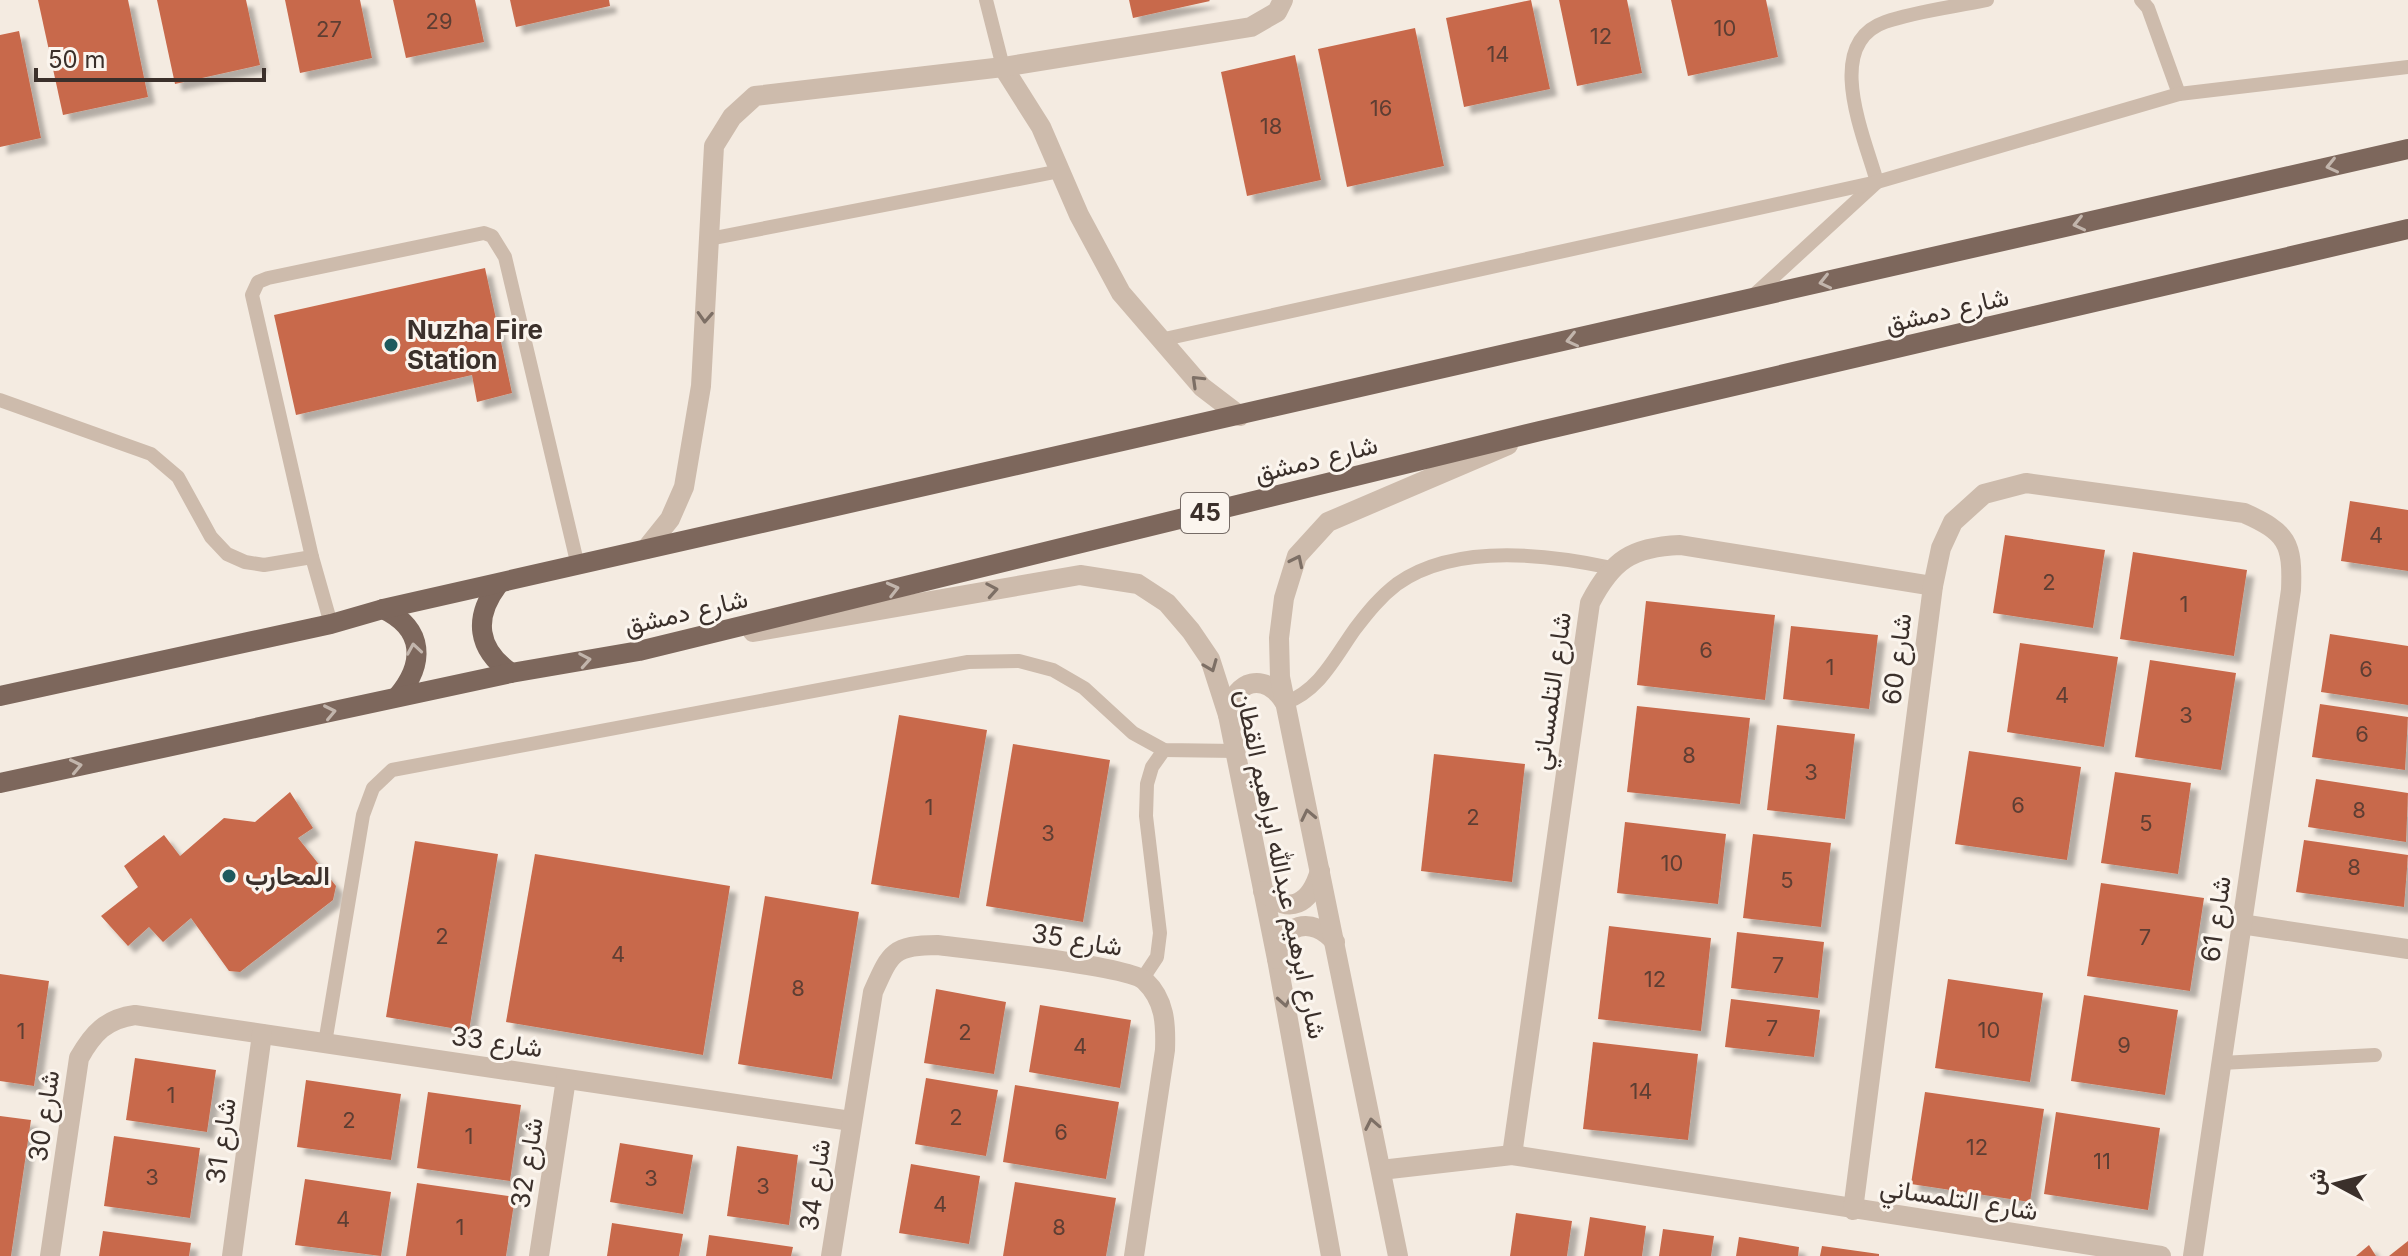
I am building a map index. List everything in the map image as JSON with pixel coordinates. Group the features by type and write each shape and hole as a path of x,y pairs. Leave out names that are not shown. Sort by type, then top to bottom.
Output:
{"main road":[{"name":"شارع دمشق","path":"0,696 331,624 383,609 2408,148"},
{"name":"شارع دمشق","path":"0,783 511,673 639,651 1540,431 2408,229"},
{"path":"498,585 487,598 482,615 482,632 487,649 497,663 511,673"},
{"path":"383,609 405,624 417,650 414,674 397,697"}],"street":[{"path":"646,549 670,519 684,487 701,386 714,146 732,117 755,96 1003,67 1251,27 1277,12 1283,0"},
{"path":"1003,67 1041,127 1079,215 1121,293 1202,387 1240,416"},
{"name":"شارع ابرهيم عبدالله ابراهيم القطان","path":"1398,1256 1280,677 1279,638 1284,598 1297,556 1328,522 1540,431"},
{"name":"شارع 60","path":"1853,1210 1933,586 1941,548 1953,522 1984,494 2026,483 2244,513 2272,526 2286,540 2292,560 2291,590"},
{"name":"شارع التلمساني","path":"1512,1155 1590,603 1602,579 1620,559 1651,546 1680,545 1933,586"},
{"name":"شارع ابرهيم عبدالله ابراهيم القطان","path":"639,651 1080,575 1138,584 1167,603 1210,659 1228,715 1277,959 1331,1256"},
{"name":"شارع 61","path":"2193,1256 2291,590"},
{"path":"1228,715 1231,701 1239,689 1251,683 1266,683 1278,691 1285,703"},
{"path":"1263,891 1274,901 1287,905 1299,903 1309,896 1320,871"},
{"path":"2241,924 2408,949"},
{"path":"1277,959 1279,945 1287,933 1299,926 1313,926 1326,931 1335,942"},
{"name":"شارع 35","path":"851,1121 873,992 892,954 911,945 937,945 1114,970 1143,978 1157,996 1167,1020 1134,1256"},
{"name":"شارع 33","path":"135,1015 851,1121"},
{"name":"شارع 30","path":"50,1256 79,1058 103,1025 118,1017 135,1015"},
{"name":"شارع 31","path":"232,1256 262,1034"},
{"name":"شارع 32","path":"539,1256 566,1079"},
{"name":"شارع 34","path":"831,1256 851,1121"},
{"name":"شارع التلمساني","path":"1381,1170 1512,1155 2161,1256"}],"lane":[{"path":"986,0 1003,67"},
{"path":"1877,182 1850,84 1852,58 1857,47 1874,28 1885,22 1987,0"},
{"path":"2141,0 2148,8 2179,94"},
{"path":"1160,340 1877,182 2179,94 2408,67"},
{"path":"709,239 1060,171"},
{"path":"1750,299 1877,182"},
{"path":"331,624 312,557 252,295 258,282 268,278 484,233 492,236 505,257 578,566"},
{"path":"0,400 151,454 178,477 211,537 227,554 245,562 264,565 312,557"},
{"path":"1285,703 1299,698 1320,679 1374,603 1399,583 1428,568 1517,554 1612,568"},
{"path":"325,1043 363,815 373,788 392,770 968,662 994,661 1019,661 1053,670 1084,688 1133,733 1164,750 1236,751"},
{"path":"1143,978 1157,957 1160,933 1146,816 1147,784 1152,767 1164,750"},
{"path":"2221,1063 2375,1055"}],"building":[{"path":"38,0 128,0 148,97 63,115"},
{"path":"157,0 246,0 260,65 175,84"},
{"path":"285,0 360,0 372,58 300,73"},
{"path":"393,0 475,0 484,42 406,58"},
{"path":"510,0 609,0 610,6 516,27"},
{"path":"1129,0 1209,0 1210,1 1133,18"},
{"path":"1531,0 1550,89 1464,107 1446,18"},
{"path":"1559,0 1627,0 1642,73 1577,86"},
{"path":"1671,0 1766,0 1778,57 1688,76"},
{"path":"1415,28 1444,166 1347,187 1318,49"},
{"path":"19,31 41,138 0,147 0,35"},
{"path":"1295,55 1321,180 1247,196 1221,72"},
{"name":"Nuzha Fire Station","path":"485,268 512,393 477,402 472,375 296,415 274,315"},
{"path":"2350,501 2408,510 2408,571 2341,561"},
{"path":"2005,535 2105,550 2093,628 1993,613"},
{"path":"2133,552 2247,570 2234,656 2120,639"},
{"path":"1646,601 1775,615 1765,700 1637,685"},
{"path":"1791,626 1878,635 1869,709 1783,699"},
{"path":"2330,634 2408,646 2408,705 2321,692"},
{"path":"2020,643 2118,657 2104,747 2007,732"},
{"path":"2150,660 2236,673 2221,770 2135,757"},
{"path":"2320,704 2408,717 2405,770 2312,757"},
{"path":"1637,706 1750,718 1740,804 1627,792"},
{"path":"899,715 987,730 959,898 871,884"},
{"path":"1777,725 1855,734 1845,819 1767,810"},
{"path":"1013,744 1110,760 1083,922 986,906"},
{"path":"1969,751 2081,767 2067,860 1955,844"},
{"path":"1434,754 1525,764 1512,882 1421,871"},
{"path":"2115,772 2191,783 2178,874 2101,863"},
{"path":"2316,779 2408,793 2406,842 2308,827"},
{"name":"المحارب","path":"290,792 313,828 298,838 336,886 333,900 240,972 229,971 191,918 163,942 149,927 128,946 101,916 138,887 124,866 164,835 180,856 224,818 255,822"},
{"path":"1625,822 1726,834 1718,904 1617,893"},
{"path":"1753,834 1831,843 1821,927 1743,918"},
{"path":"2304,840 2408,855 2404,907 2296,892"},
{"path":"415,841 498,854 469,1031 386,1017"},
{"path":"535,854 730,886 703,1055 506,1022"},
{"path":"2101,883 2204,898 2190,991 2087,976"},
{"path":"765,896 859,912 832,1079 738,1064"},
{"path":"1609,926 1711,938 1701,1031 1598,1019"},
{"path":"1737,932 1824,942 1818,998 1731,988"},
{"path":"0,974 49,981 34,1086 0,1081"},
{"path":"1948,979 2043,993 2030,1082 1935,1068"},
{"path":"936,989 1006,1002 994,1074 924,1063"},
{"path":"2084,995 2178,1010 2165,1095 2071,1081"},
{"path":"1731,999 1820,1010 1814,1057 1725,1047"},
{"path":"1040,1005 1131,1020 1120,1088 1029,1072"},
{"path":"1593,1042 1698,1054 1688,1140 1583,1129"},
{"path":"135,1058 216,1070 207,1132 126,1120"},
{"path":"926,1078 998,1090 986,1156 915,1144"},
{"path":"306,1080 401,1094 391,1160 297,1147"},
{"path":"1015,1085 1119,1102 1106,1179 1003,1162"},
{"path":"428,1092 521,1105 510,1181 417,1168"},
{"path":"1925,1092 2044,1109 2030,1202 1911,1184"},
{"path":"2056,1112 2160,1128 2148,1210 2044,1194"},
{"path":"0,1116 31,1120 11,1256 0,1256"},
{"path":"114,1136 200,1148 190,1218 104,1206"},
{"path":"620,1143 693,1155 683,1214 610,1202"},
{"path":"737,1146 798,1155 789,1225 727,1216"},
{"path":"911,1164 980,1176 969,1244 899,1233"},
{"path":"305,1179 391,1192 381,1256 295,1245"},
{"path":"1015,1182 1116,1198 1106,1256 1003,1256"},
{"path":"417,1183 515,1197 506,1256 406,1256"},
{"path":"1516,1213 1572,1221 1567,1256 1510,1256"},
{"path":"1590,1217 1646,1226 1642,1256 1584,1256"},
{"path":"612,1223 683,1234 679,1256 607,1256"},
{"path":"1663,1229 1714,1236 1711,1256 1659,1256"},
{"path":"103,1231 191,1243 189,1256 99,1256"},
{"path":"709,1235 793,1247 791,1256 706,1256"},
{"path":"1739,1237 1799,1247 1798,1256 1736,1256"},
{"path":"2408,1241 2408,1256 2389,1256"},
{"path":"2369,1245 2376,1256 2356,1256"},
{"path":"1822,1246 1879,1254 1879,1256 1820,1256"}],"place":[{"name":"Nuzha Fire Station","path":"391,345"},
{"name":"المحارب","path":"229,876"}]}
